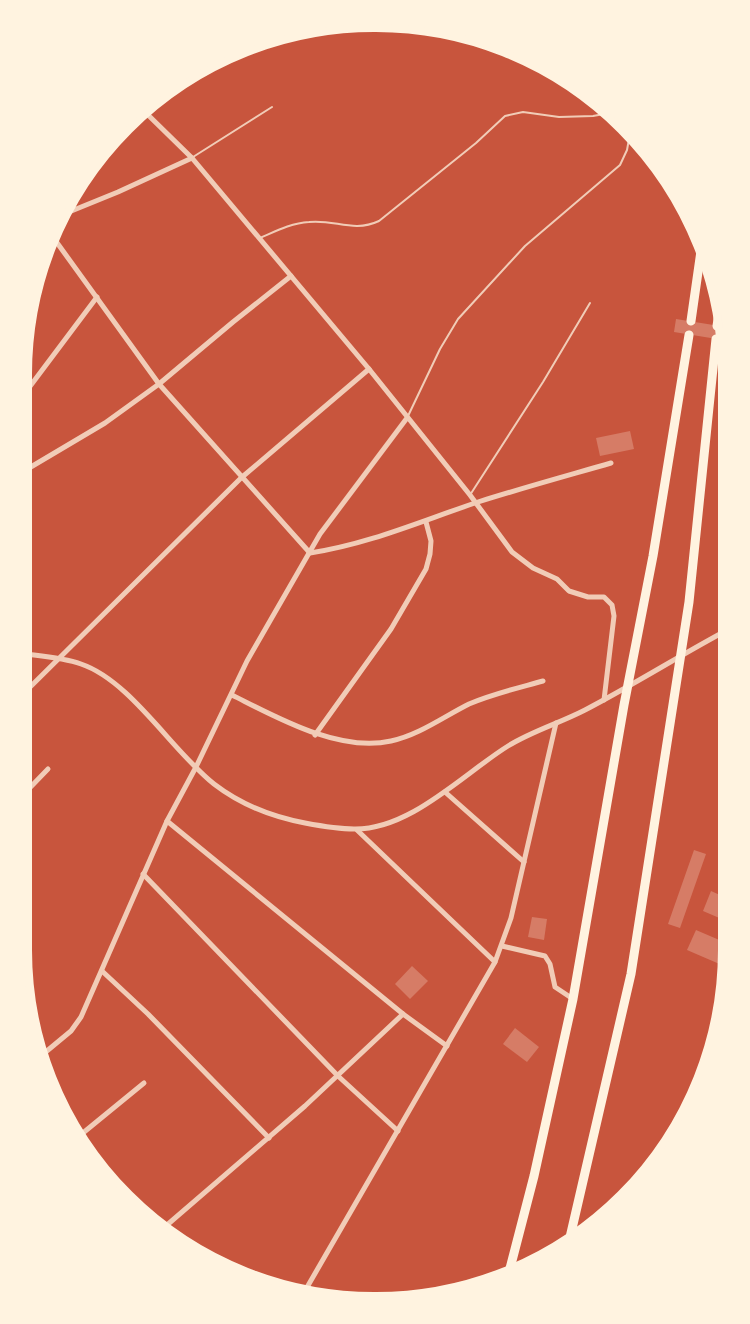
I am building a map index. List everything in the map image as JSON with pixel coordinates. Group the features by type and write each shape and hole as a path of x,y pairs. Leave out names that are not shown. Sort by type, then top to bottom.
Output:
{"highway":[{"path":"691,321 700,255"},
{"path":"717,326 718,322"},
{"path":"510,1268 534,1176 573,999 624,705 653,556 689,335"},
{"path":"571,1235 631,974 694,560 716,339"}],"street":[{"path":"147,114 192,158 260,238 369,369 470,495 512,552 533,568 550,574 569,591 578,595 604,597 612,605 614,616 604,700"},
{"path":"70,212 192,158"},
{"path":"56,241 159,384 310,553"},
{"path":"29,468 105,423 159,384 291,276"},
{"path":"29,388 97,297"},
{"path":"29,688 241,478 369,369"},
{"path":"45,1053 71,1031 81,1017 167,821 247,661 320,534 407,417"},
{"path":"310,553 347,546 426,522 475,503 611,463"},
{"path":"315,735 391,629 426,569 431,541 426,522"},
{"path":"29,654 82,664 121,688 215,785 250,806 282,818 330,828 357,830 408,814 445,792 507,747 604,700 722,632"},
{"path":"231,695 315,735 358,742 389,742 432,725 484,698 543,681"},
{"path":"306,1289 495,962 502,946 524,862 556,723"},
{"path":"29,789 48,769"},
{"path":"445,792 524,862"},
{"path":"167,821 403,1014 447,1046"},
{"path":"357,830 495,962"},
{"path":"143,874 338,1076 398,1131"},
{"path":"502,946 545,957 550,964 555,987 573,999"},
{"path":"102,971 148,1014 269,1138"},
{"path":"166,1226 269,1138 403,1014"},
{"path":"80,1131 144,1083"}],"lane":[{"path":"192,158 272,107"},
{"path":"260,238 282,228 311,221 353,227 368,226 379,221 476,143 505,116 523,112 559,117 603,114"},
{"path":"407,417 440,349 458,319 525,246 620,165 629,140"},
{"path":"470,495 543,382 590,303"}],"building":[{"path":"676,319 718,326 720,340 674,332"},
{"path":"630,431 634,449 600,456 596,438"},
{"path":"694,850 706,854 680,928 668,924"},
{"path":"711,891 722,896 722,919 703,911"},
{"path":"532,917 547,919 544,940 528,937"},
{"path":"696,930 722,941 721,965 687,950"},
{"path":"412,966 428,981 410,999 395,984"},
{"path":"515,1028 539,1047 527,1062 503,1044"}]}
